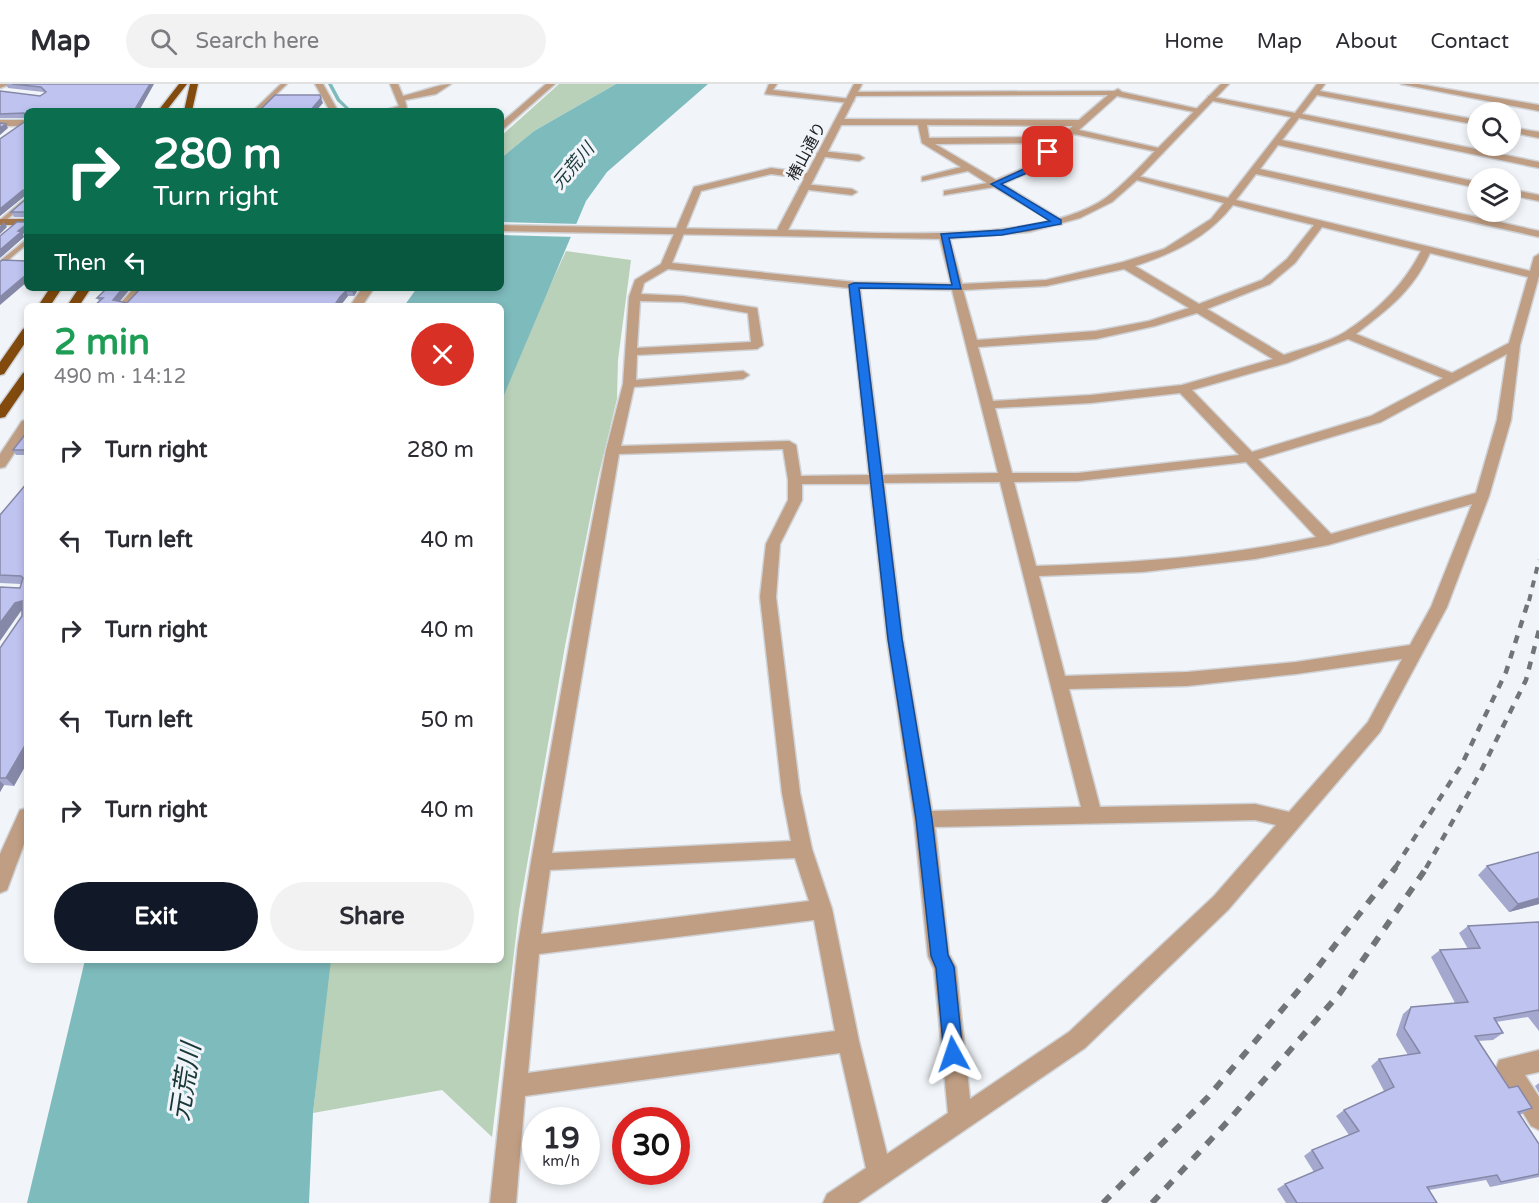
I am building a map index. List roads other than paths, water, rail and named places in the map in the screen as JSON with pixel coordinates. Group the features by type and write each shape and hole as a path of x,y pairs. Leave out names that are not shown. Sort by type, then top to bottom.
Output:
{"highway":[{"path":"163,108 174,84"},
{"path":"164,108 183,84"},
{"path":"189,108 194,84"},
{"path":"190,108 204,84"},
{"path":"1,368 24,335"},
{"path":"0,414 24,380"}],"main road":[{"path":"1,222 20,224"}],"street":[{"path":"319,84 332,108"},
{"path":"394,84 403,105 447,84"},
{"path":"504,123 550,84"},
{"path":"773,84 768,92 852,97 938,93 1116,93 1199,110"},
{"name":"椿山通り","path":"781,233 858,84"},
{"path":"938,93 942,84"},
{"path":"947,193 995,184 1027,170 1126,84"},
{"path":"504,228 944,236 1002,232 1058,222 1109,200 1134,178 1225,84"},
{"path":"1406,84 1539,108"},
{"path":"0,86 9,88"},
{"path":"503,1203 529,945 541,862 613,450 629,384 635,297 639,282 666,266 854,285 958,287 1046,283 1126,265 1168,251 1215,221 1318,88 1467,121"},
{"path":"1211,98 1539,165"},
{"path":"838,122 1083,123"},
{"path":"0,123 24,123"},
{"path":"922,123 925,141 1058,222"},
{"path":"8,135 24,124"},
{"path":"1073,131 1160,151"},
{"path":"1521,131 1539,135"},
{"path":"925,141 1062,140"},
{"path":"1277,142 1467,183"},
{"path":"821,153 859,158"},
{"path":"925,179 968,168"},
{"path":"666,266 698,189 771,171 809,176"},
{"path":"1255,171 1539,234"},
{"path":"1134,178 1534,275"},
{"path":"804,187 852,192"},
{"path":"1521,194 1539,198"},
{"path":"972,344 1096,334 1151,324 1197,309 1266,282 1291,261 1320,223"},
{"path":"944,236 1093,817"},
{"path":"988,405 1091,399 1182,389 1283,360 1348,335 1398,295 1417,270 1427,249"},
{"path":"836,1203 1077,1040 1221,903 1374,727 1439,606 1482,496 1504,420 1514,345 1539,257"},
{"path":"1126,265 1283,360"},
{"path":"854,285 895,639 924,819 939,956 945,967 960,1119"},
{"path":"127,303 137,291"},
{"path":"631,352 757,345 753,310 682,299 635,297"},
{"path":"1348,335 1453,378"},
{"path":"795,480 1078,477 1248,458 1376,419 1514,345"},
{"path":"629,384 744,375"},
{"path":"1182,389 1328,540"},
{"path":"0,464 24,428"},
{"path":"613,450 789,445 795,480 795,500 772,544 768,597 791,793 802,849 822,909 848,1041 880,1174"},
{"path":"1030,571 1130,569 1237,556 1328,540 1482,496"},
{"path":"1059,683 1187,679 1296,668 1414,651"},
{"path":"924,819 1255,812 1293,820"},
{"path":"0,884 13,845 24,822"},
{"path":"541,862 802,849"},
{"path":"529,945 822,909"},
{"path":"515,1086 848,1041"},
{"path":"1539,1061 1507,1068 1539,1118"}],"lane":[{"path":"259,108 284,84"},
{"path":"0,91 9,88"},
{"path":"1,222 24,202"},
{"path":"0,264 24,244"}],"water":[{"name":"元荒川","path":"616,84 708,84 607,172 586,201 504,395 504,303 406,303 415,291 504,291 504,156 534,131"},
{"name":"元荒川","path":"84,963 331,963 313,1113 309,1203 27,1203"}],"waterway":[{"path":"330,84 338,100 347,108"}],"railway":[{"path":"1529,601 1539,560"},
{"path":"1395,868 1462,764 1506,672 1529,599"},
{"path":"1426,868 1480,773 1526,680 1539,630"},
{"path":"1103,1203 1208,1097 1314,972 1396,867"},
{"path":"1152,1203 1229,1120 1340,993 1427,867"}]}
